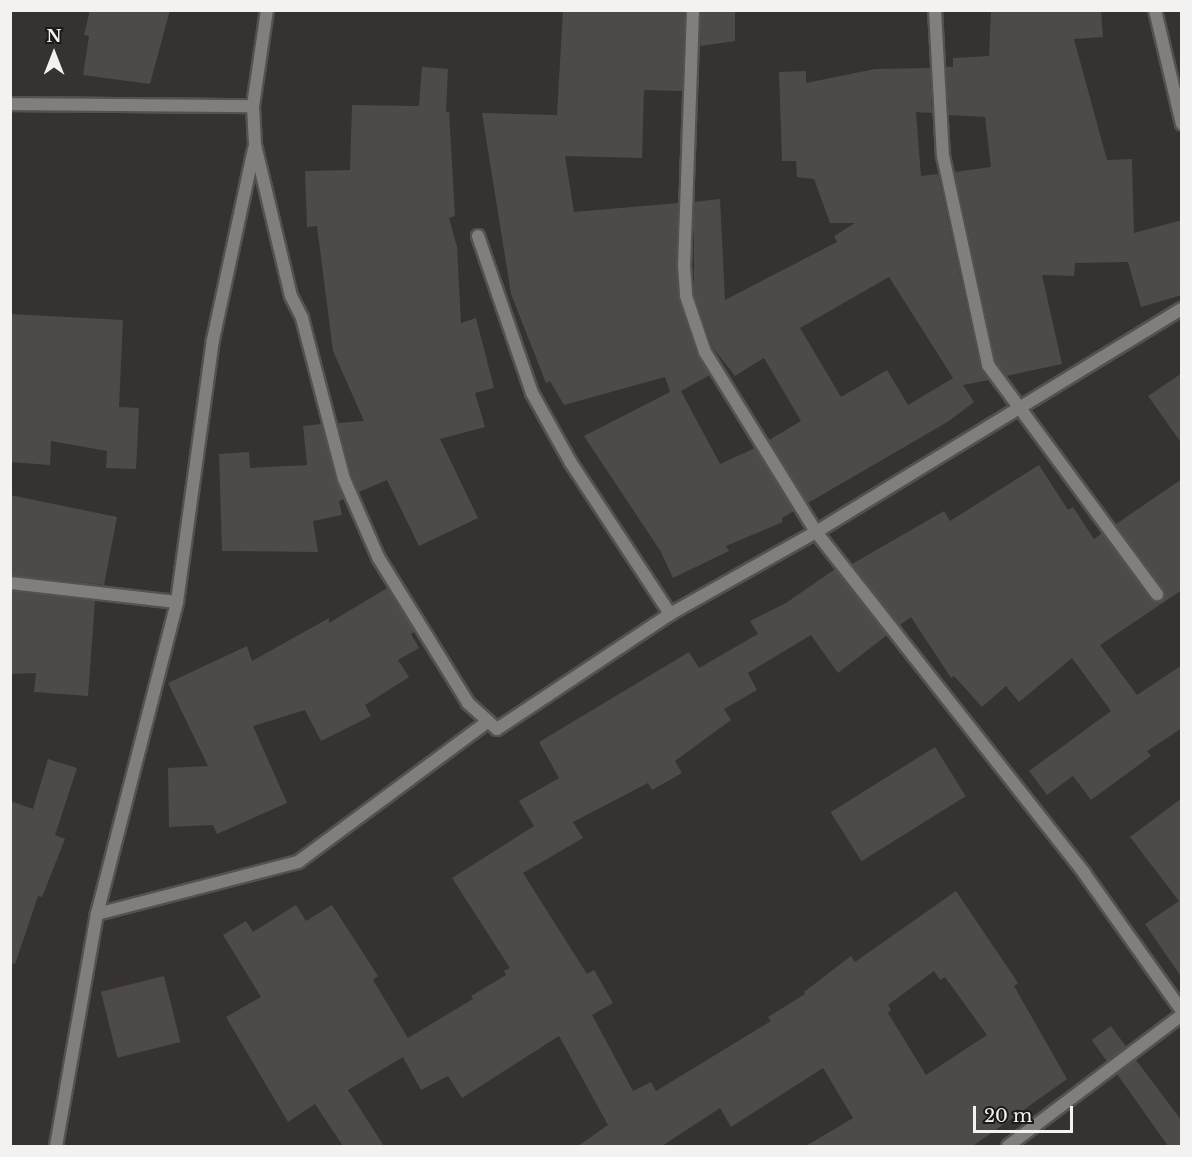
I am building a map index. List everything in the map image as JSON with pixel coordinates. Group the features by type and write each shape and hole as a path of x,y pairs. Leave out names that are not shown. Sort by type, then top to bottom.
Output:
{"street":[{"path":"267,10 253,106 255,145 291,296 302,318 344,479 378,558 468,704 497,729 670,614 816,532 1182,309"},
{"path":"693,10 684,191 686,296 705,352 816,532 1084,873 1182,1013 1008,1146"},
{"path":"935,10 943,156 988,365 1017,409 1157,594"},
{"path":"1155,10 1182,124"},
{"path":"10,104 253,106"},
{"path":"57,1146 98,914 177,602 213,340 255,145"},
{"path":"478,236 532,393 571,463 670,614"},
{"path":"10,583 177,602"},
{"path":"98,914 298,862 487,722"}],"building":[{"path":"90,10 170,10 150,84 83,75 89,36 84,35"},
{"path":"563,10 685,10 682,91 644,90 642,158 565,156 574,212 678,203 678,297 697,355 710,375 681,391 720,464 755,448 794,511 782,518 783,522 726,546 729,551 673,578 661,552 584,436 670,392 665,377 564,405 550,381 546,383 511,294 482,113 557,115"},
{"path":"701,10 735,10 735,41 700,46"},
{"path":"991,10 1101,10 1103,37 1074,39 1107,160 1132,159 1134,233 1182,220 1182,295 1141,307 1128,262 1075,263 1074,276 1042,275 1062,364 1006,376 996,362 955,172 991,167 985,117 949,115 946,67 953,67 953,58 989,56"},
{"path":"422,67 448,69 446,112 449,112 455,216 449,218 457,247 461,323 476,318 494,388 475,393 485,427 440,439 478,518 419,546 387,480 359,492 352,476 338,423 364,421 333,351 317,226 307,227 305,171 350,170 352,105 419,106"},
{"path":"930,68 932,113 916,112 921,176 938,174 980,367 989,380 963,385 974,402 949,421 808,503 769,440 801,421 764,358 735,376 713,348 694,294 694,202 720,199 725,300 837,242 834,236 855,223 830,223 814,179 797,177 796,161 782,161 779,72 806,71 806,83 875,69","holes":["889,277 953,378 908,405 887,370 841,397 800,328"]},
{"path":"10,314 123,320 119,407 139,408 136,469 106,468 107,451 51,441 50,465 10,462"},
{"path":"1182,373 1182,444 1148,396"},
{"path":"321,424 344,499 339,501 342,515 313,521 318,552 222,551 219,454 249,452 250,468 307,465 303,426"},
{"path":"1039,465 1068,510 1073,507 1094,539 1102,533 1150,599 1157,602 1164,598 1164,590 1116,524 1182,479 1182,590 1100,645 1137,695 1182,665 1182,728 1147,751 1151,756 1091,800 1073,776 1047,795 1029,771 1111,711 1072,658 1019,702 1006,686 982,707 954,676 951,678 911,617 900,625 852,564 944,511 950,521"},
{"path":"10,495 117,517 104,585 10,575"},
{"path":"835,569 887,635 838,673 811,635 748,673 757,690 724,709 731,720 675,761 682,773 652,790 648,783 573,822 583,838 523,873 587,974 594,970 613,1003 592,1015 633,1091 651,1082 656,1091 771,1021 768,1017 805,994 804,992 851,956 855,962 956,891 1018,983 1014,986 1067,1079 973,1146 806,1146 853,1118 823,1068 731,1127 720,1108 662,1146 578,1146 608,1125 559,1036 462,1098 448,1076 421,1090 403,1057 348,1090 384,1146 343,1146 315,1104 288,1122 226,1017 261,997 223,935 246,921 253,932 296,905 306,921 332,905 378,976 373,980 408,1038 473,999 471,996 506,975 504,971 510,968 452,878 534,826 519,801 559,778 539,742 689,652 699,668 758,634 750,621 786,603","holes":["934,971 940,980 945,977 987,1035 926,1075 888,1013 891,1010 888,1005"]},
{"path":"387,588 415,632 411,634 419,648 398,660 409,677 365,705 371,716 321,741 305,710 253,726 287,803 217,834 213,825 169,827 168,768 208,766 168,683 247,646 252,661 329,618 329,623"},
{"path":"10,591 95,601 88,696 34,692 36,673 10,674"},
{"path":"935,747 966,796 861,861 831,812"},
{"path":"48,759 77,768 55,835 65,839 42,897 38,896 15,964 10,963 10,801 33,809"},
{"path":"1182,798 1182,978 1145,924 1179,901 1130,837"},
{"path":"164,976 180,1042 117,1058 101,992"},
{"path":"1111,1026 1126,1047 1107,1061 1092,1040"},
{"path":"1136,1060 1182,1121 1182,1146 1168,1146 1117,1074"}]}
